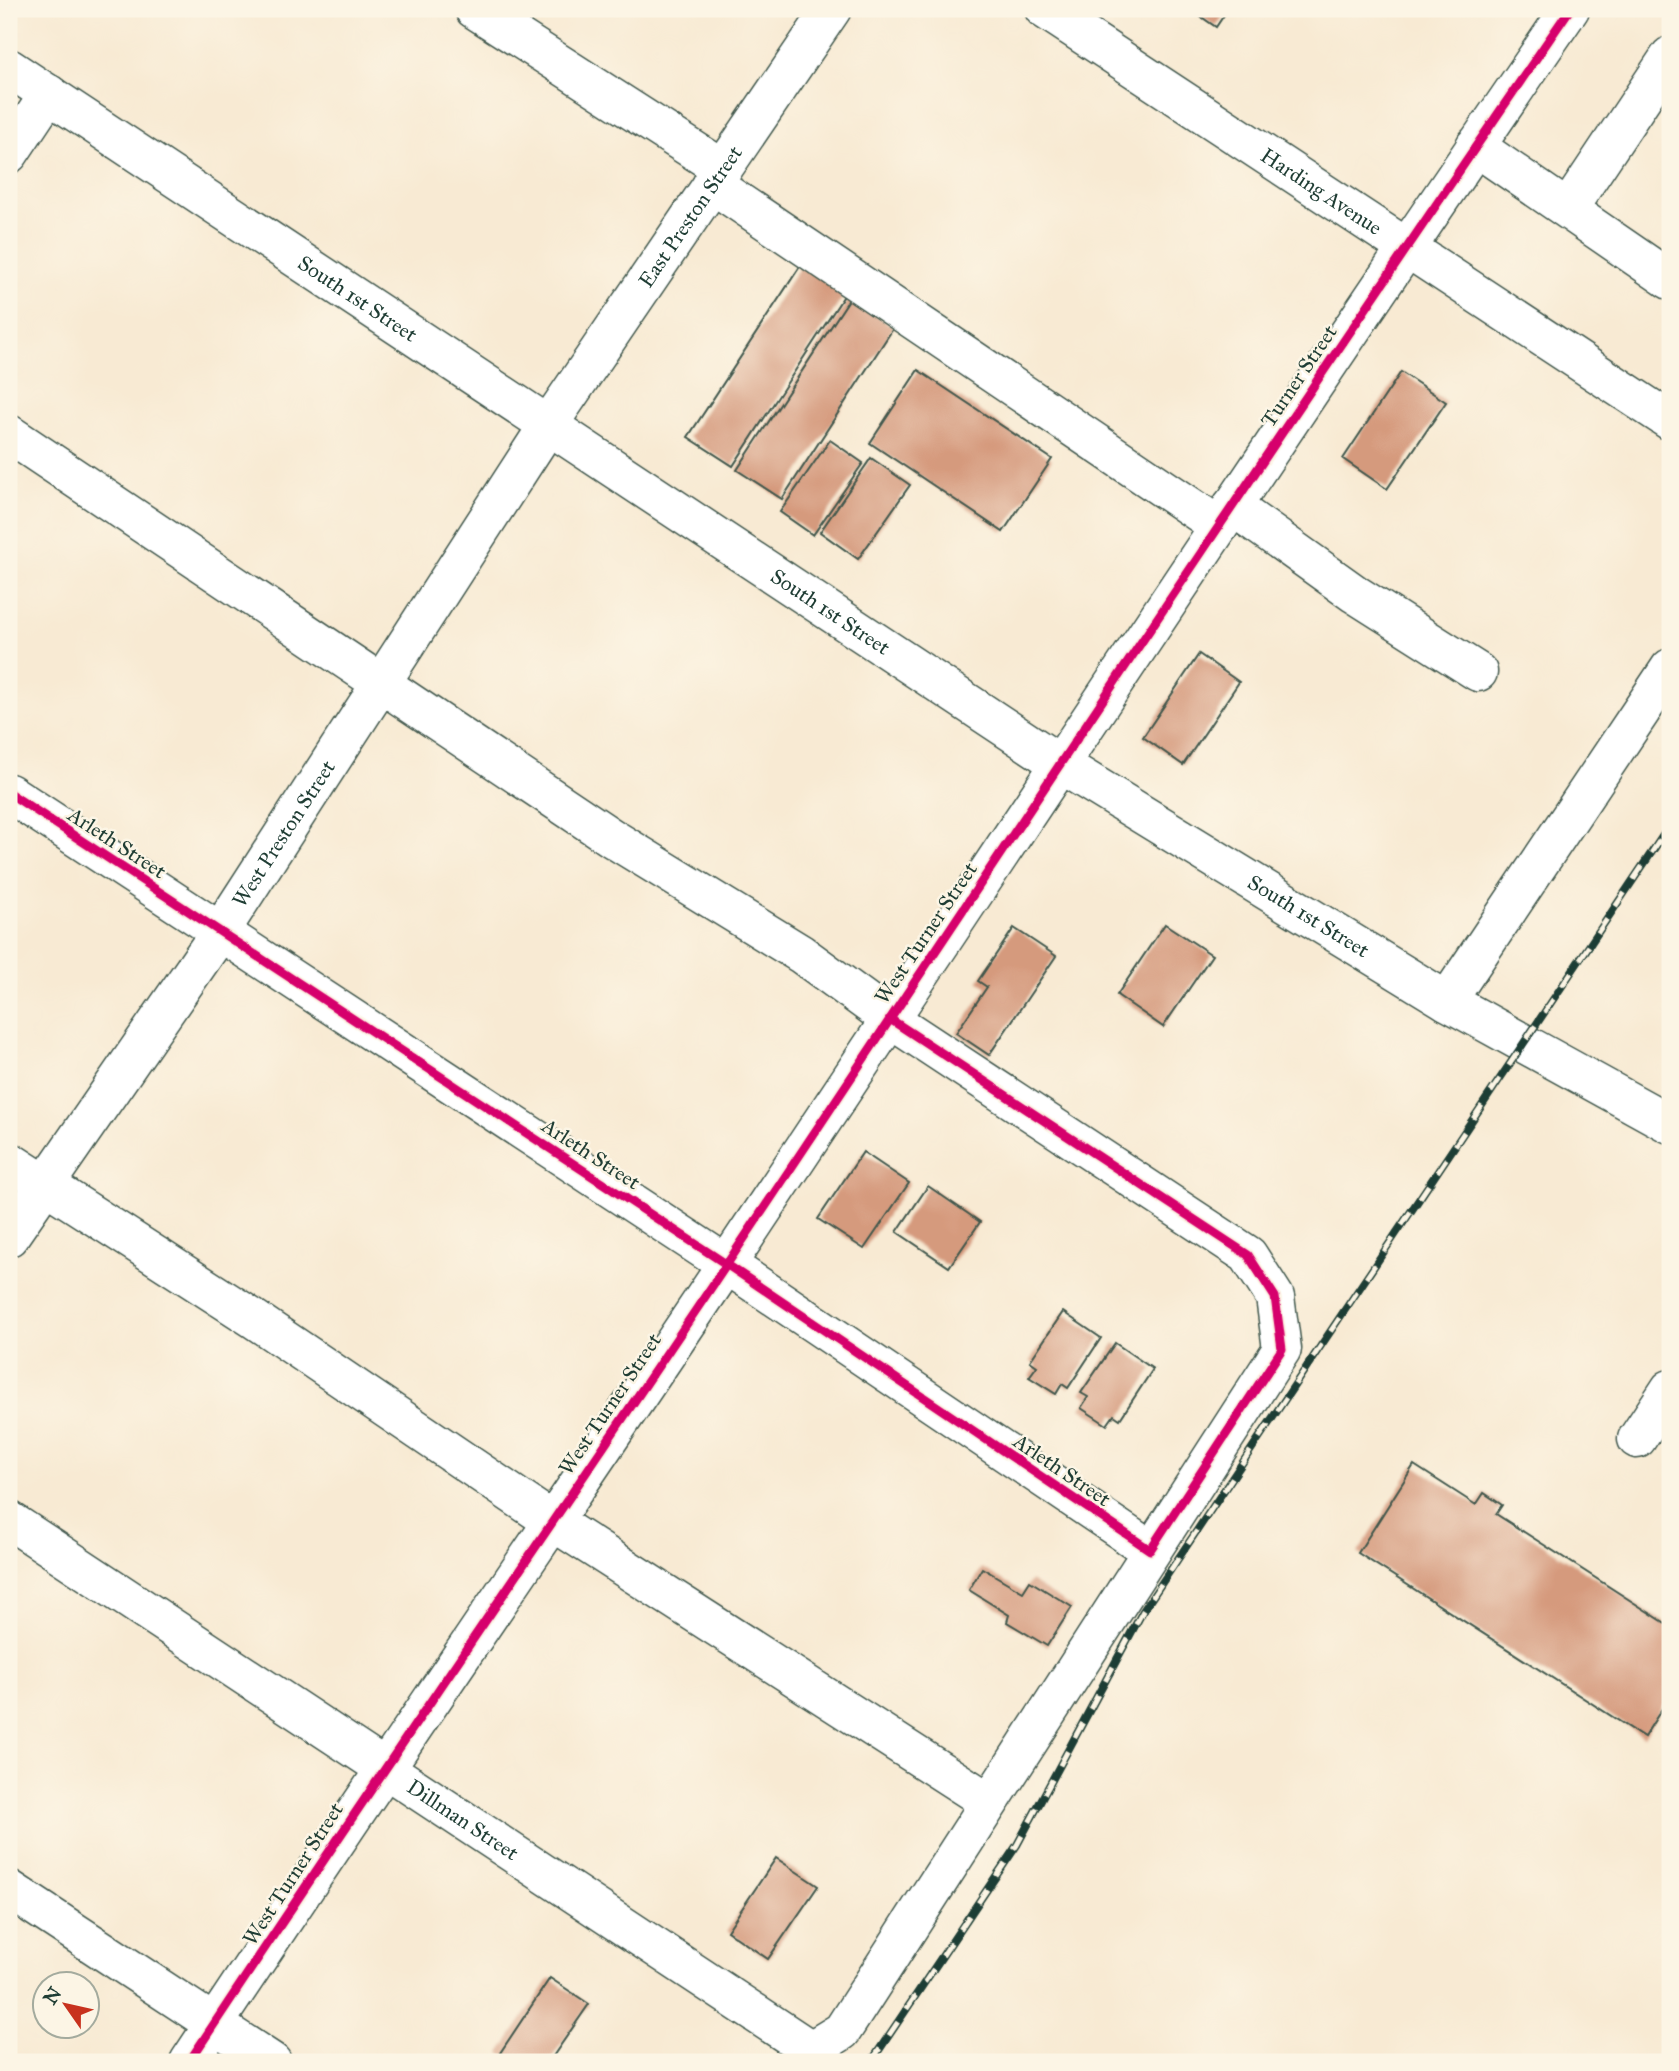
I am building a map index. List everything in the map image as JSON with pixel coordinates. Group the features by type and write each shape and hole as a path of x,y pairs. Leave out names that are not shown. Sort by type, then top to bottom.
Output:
{"street":[{"path":"474,9 1226,516 1478,672"},
{"name":"East Preston Street","path":"549,424 832,9"},
{"name":"Harding Avenue","path":"1044,9 1670,421"},
{"name":"Turner Street","path":"1060,764 1406,248 1570,9"},
{"path":"1568,209 1670,56"},
{"name":"South 1st Street","path":"9,68 1060,764 1447,1001 1670,1124"},
{"path":"9,154 49,94"},
{"path":"1475,146 1670,280"},
{"name":"West Preston Street","path":"9,1237 220,932 549,424"},
{"path":"9,434 612,838 801,954 890,1019 1248,1255 1275,1297 1282,1349 842,2031 808,2056"},
{"path":"1447,1001 1670,668"},
{"name":"West Turner Street","path":"189,2062 1060,764"},
{"name":"Arleth Street","path":"9,793 726,1264 1150,1550"},
{"path":"9,1161 47,1183 552,1521 989,1802"},
{"path":"1637,1439 1670,1390"},
{"name":"Dillman Street","path":"9,1520 384,1768 808,2056"},
{"path":"9,1889 272,2062"}],"building":[{"path":"1190,9 1228,9 1216,27"},
{"path":"801,265 845,294 733,466 688,437"},
{"path":"850,298 894,327 782,499 737,470"},
{"path":"918,370 1052,459 1003,532 870,443"},
{"path":"1401,372 1446,402 1387,489 1343,459"},
{"path":"830,440 863,463 813,535 780,512"},
{"path":"871,458 910,485 858,559 820,532"},
{"path":"1199,654 1239,682 1183,765 1143,737"},
{"path":"1165,924 1212,955 1163,1027 1117,995"},
{"path":"1014,928 1056,956 989,1055 956,1033 987,987 978,981"},
{"path":"863,1152 909,1183 864,1249 818,1219"},
{"path":"928,1186 980,1222 949,1267 897,1232"},
{"path":"1063,1312 1101,1338 1068,1388 1062,1384 1056,1394 1029,1377 1037,1366 1030,1361"},
{"path":"1115,1343 1153,1369 1120,1419 1114,1415 1107,1425 1081,1408 1088,1397 1081,1393"},
{"path":"1414,1465 1476,1505 1484,1493 1502,1505 1496,1514 1670,1626 1670,1696 1644,1737 1358,1553"},
{"path":"982,1568 1023,1592 1030,1581 1072,1607 1047,1646 1007,1622 1009,1615 969,1590"},
{"path":"776,1858 818,1886 768,1959 727,1931"},
{"path":"550,1978 589,2004 549,2062 514,2062 500,2053"}],"railway":[{"path":"871,2062 1017,1845 1143,1611 1670,825"}],"cycle path":[{"path":"189,2062 731,1258 1253,476 1570,9"},
{"path":"9,793 726,1264 1150,1550 1282,1349 1275,1297 1248,1255 890,1019"}]}
